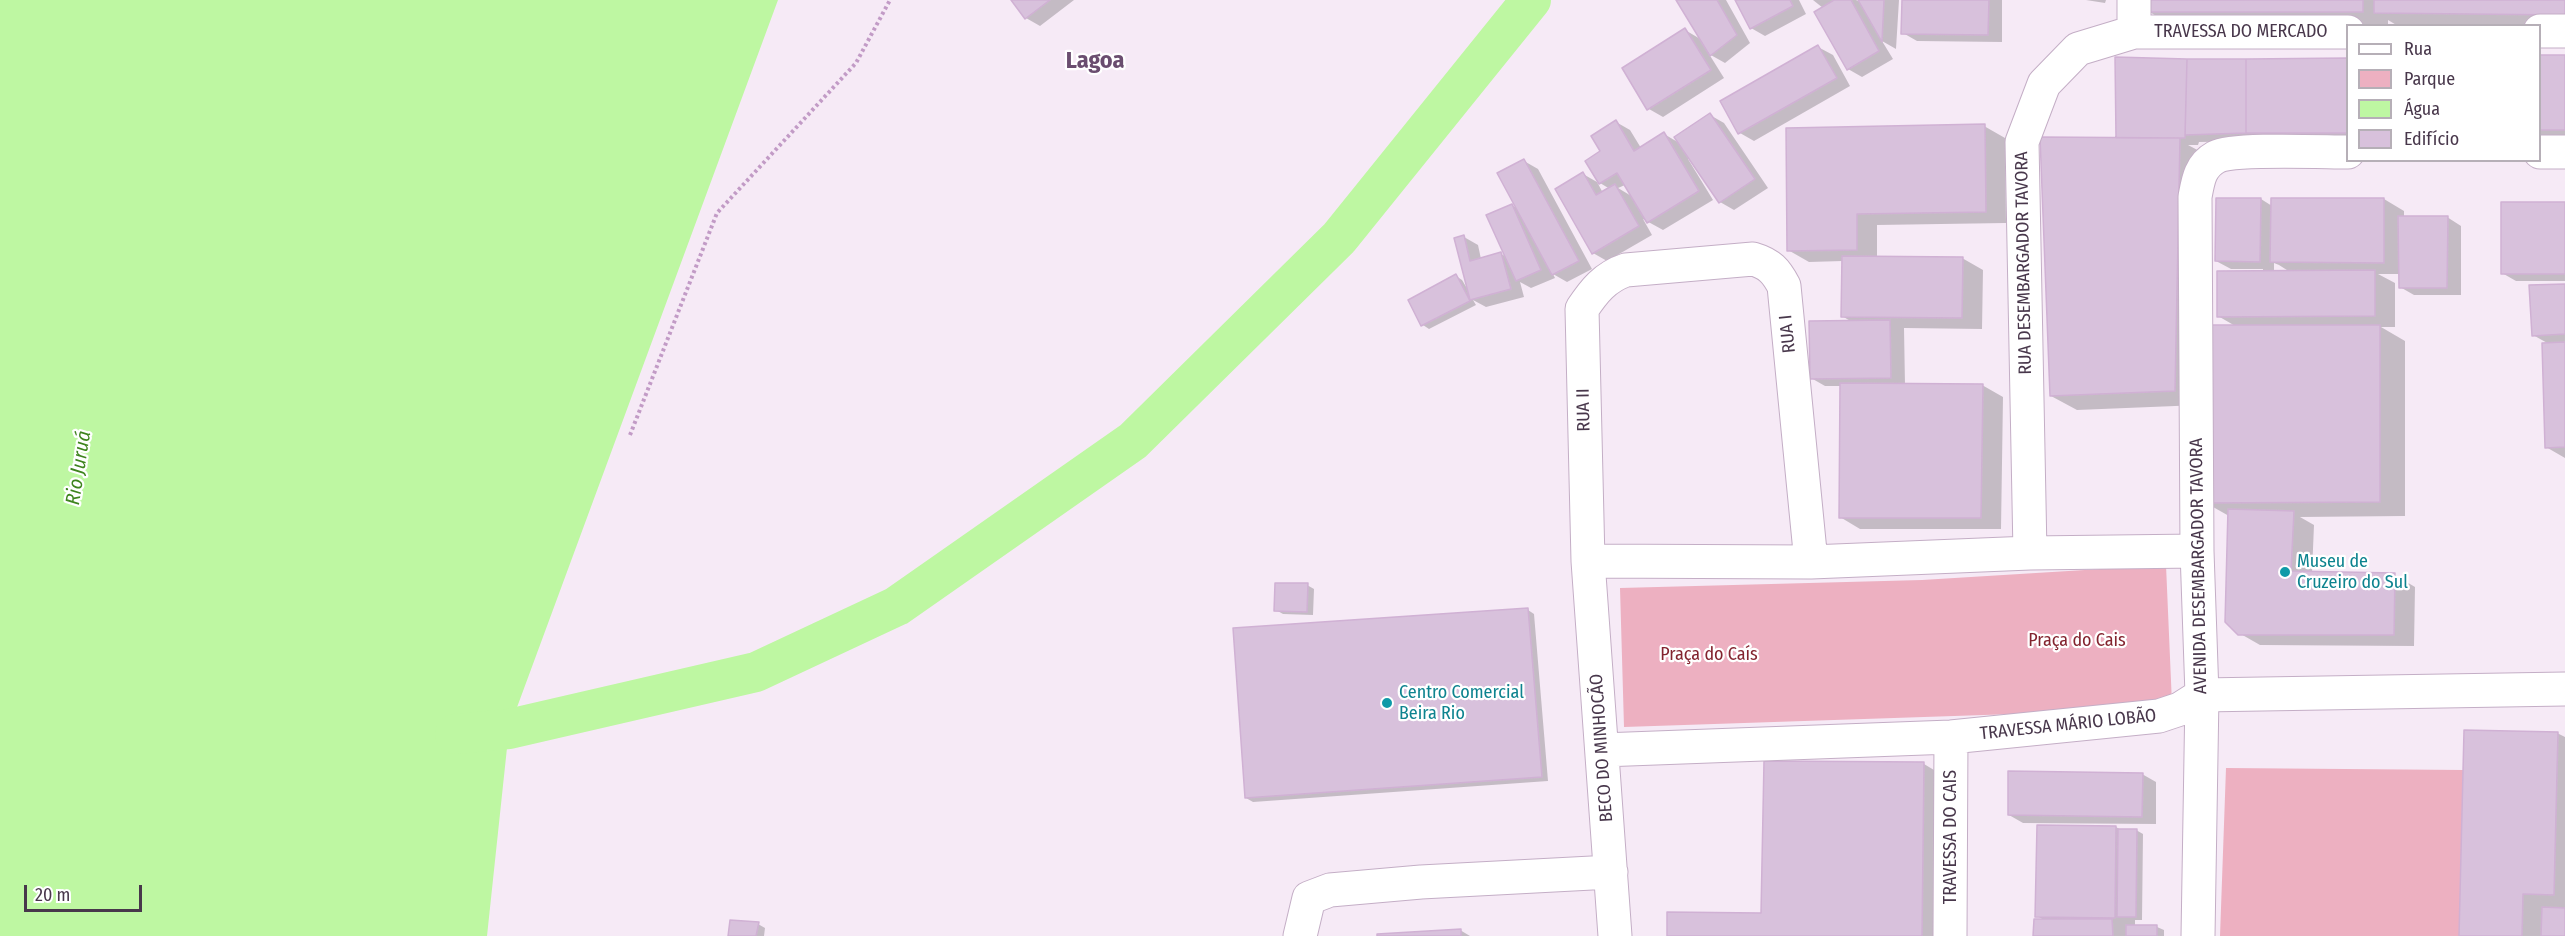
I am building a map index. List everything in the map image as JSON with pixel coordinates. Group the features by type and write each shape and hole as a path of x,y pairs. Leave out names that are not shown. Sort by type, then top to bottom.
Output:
{"street":[{"name":"TRAVESSA DO MERCADO","path":"2134,16 2346,32"},
{"name":"RUA DESEMBARGADOR TAVORA","path":"2030,553 2022,142 2044,84 2078,49 2134,16"},
{"path":"2541,31 2565,31"},
{"name":"AVENIDA DESEMBARGADOR TAVORA","path":"2198,936 2202,695 2197,550 2195,197 2200,171 2217,157 2249,153 2346,152"},
{"path":"2541,152 2565,152"},
{"name":"RUA I","path":"1616,273 1626,270 1753,259 1767,263 1776,272 1784,286 1811,562"},
{"name":"RUA II","path":"1588,561 1582,309 1596,287 1616,273"},
{"path":"1588,561 1811,562 2030,553 2197,550"},
{"name":"BECO DO MINHOCÃO","path":"1588,561 1615,936"},
{"name":"TRAVESSA MÁRIO LOBÃO","path":"1602,750 1951,737 2159,716 2180,709 2202,695 2565,689"},
{"name":"TRAVESSA DO CAIS","path":"1950,936 1951,737"},
{"path":"1300,936 1309,898 1330,890 1420,882 1611,872"}],"path":[{"path":"630,435 717,213 855,63 890,0"}],"green space":[{"path":"2166,565 2172,704 2134,710 1624,727 1620,588 1922,580"},
{"path":"2226,768 2464,770 2460,936 2220,936"}],"water":[{"name":"Rio Juruá","path":"0,0 778,0 509,729 487,936 0,936"}],"building":[{"path":"1011,0 1050,0 1025,19"},
{"path":"1676,0 1717,0 1737,35 1710,56"},
{"path":"1735,0 1790,0 1793,6 1750,29"},
{"path":"1834,0 1851,0 1879,51 1847,70 1814,12"},
{"path":"1858,0 1884,0 1882,42"},
{"path":"1902,0 1989,0 1988,35 1901,34"},
{"path":"2146,0 2363,0 2363,12 2146,12"},
{"path":"2374,0 2565,0 2565,15 2374,13"},
{"path":"1685,28 1711,70 1647,110 1622,68"},
{"path":"1818,45 1837,78 1738,134 1720,101"},
{"path":"2541,55 2565,55 2565,130 2541,130"},
{"path":"2115,57 2187,59 2185,138 2116,138"},
{"path":"2346,58 2346,133 2246,133 2246,59"},
{"path":"2187,59 2246,59 2246,133 2185,135"},
{"path":"1710,113 1755,179 1719,203 1674,137"},
{"path":"1616,120 1634,151 1664,132 1699,191 1647,223 1617,173 1599,184 1585,161 1600,151 1591,136"},
{"path":"1985,124 1986,212 1857,214 1857,250 1787,251 1786,128"},
{"path":"2040,137 2180,138 2175,391 2050,396"},
{"path":"1524,159 1579,261 1552,275 1497,173"},
{"path":"1583,172 1596,195 1615,184 1639,226 1592,254 1555,189"},
{"path":"2216,198 2261,198 2260,262 2215,261"},
{"path":"2271,198 2384,198 2384,263 2270,262"},
{"path":"2501,202 2565,202 2565,274 2501,274"},
{"path":"1512,204 1541,270 1516,281 1486,215"},
{"path":"2398,216 2448,216 2447,288 2399,288"},
{"path":"1464,235 1470,261 1501,252 1511,289 1470,300 1454,238"},
{"path":"1842,256 1963,257 1962,318 1841,317"},
{"path":"2375,270 2375,316 2217,317 2217,271"},
{"path":"1456,274 1470,301 1421,326 1408,300"},
{"path":"2565,284 2565,334 2532,336 2529,285"},
{"path":"1890,320 1891,378 1810,379 1809,321"},
{"path":"2206,325 2380,325 2380,502 2205,503"},
{"path":"2565,342 2565,447 2545,448 2542,343"},
{"path":"1840,383 1983,384 1981,518 1839,518"},
{"name":"Museu de Cruzeiro do Sul","path":"2228,509 2294,511 2291,571 2395,573 2394,635 2238,635 2225,622"},
{"path":"1275,583 1308,583 1307,612 1274,611"},
{"name":"Centro Comercial Beira Rio","path":"1528,608 1542,777 1245,798 1233,628"},
{"path":"2464,730 2558,732 2554,895 2523,894 2522,936 2459,936"},
{"path":"1764,761 1924,762 1922,936 1667,936 1667,912 1761,913"},
{"path":"2008,771 2143,773 2142,817 2008,815"},
{"path":"2037,825 2116,826 2115,918 2035,917"},
{"path":"2118,829 2137,829 2136,917 2117,917"},
{"path":"2542,907 2565,908 2565,936 2541,936"},
{"path":"2034,919 2112,919 2113,936 2033,936"},
{"path":"730,920 759,922 756,936 728,936"},
{"path":"2126,925 2157,925 2157,936 2126,936"},
{"path":"1461,929 1461,936 1377,936 1377,934"}],"waterway":[{"path":"455,734 509,729 756,672 897,606 1133,441 1339,238 1531,0"}],"place":[{"name":"Museu de Cruzeiro do Sul","path":"2285,572"},
{"name":"Centro Comercial Beira Rio","path":"1387,703"}],"district":[{"name":"Lagoa","path":"1095,61"}],"park label":[{"name":"Praça do Cais","path":"2077,641"},
{"name":"Praça do Caís","path":"1709,655"}]}
